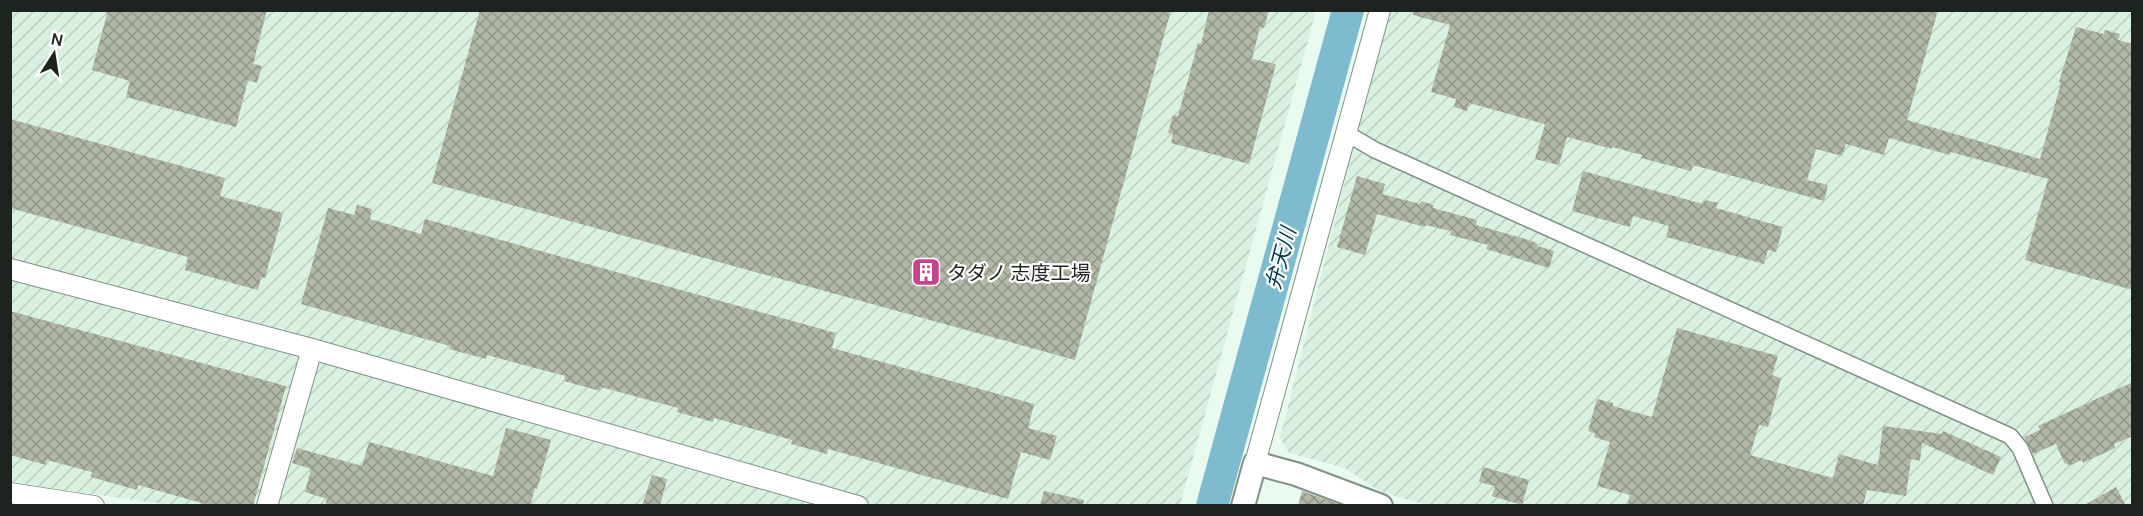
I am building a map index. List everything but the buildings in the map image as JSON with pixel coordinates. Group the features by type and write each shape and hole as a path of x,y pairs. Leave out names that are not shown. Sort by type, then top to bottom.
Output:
{"main road":[{"path":"1243,506 1255,462 1296,474 1382,506"}],"street":[{"path":"1255,462 1380,10"},
{"path":"1346,133 1375,150 2010,436 2020,448 2044,506"},
{"path":"10,269 312,349 858,506"},
{"path":"267,506 312,349"},
{"path":"10,493 94,506"}],"shaded area":[{"path":"11,11 1316,11 1180,505 176,506 11,482"},
{"path":"1388,11 2132,11 2132,505 1426,505 1379,491 1345,468 1289,453 1280,438"}],"waterway":[{"name":"弁天川","path":"1212,506 1348,10"}],"place":[{"name":"タダノ 志度工場","path":"926,272"}]}
